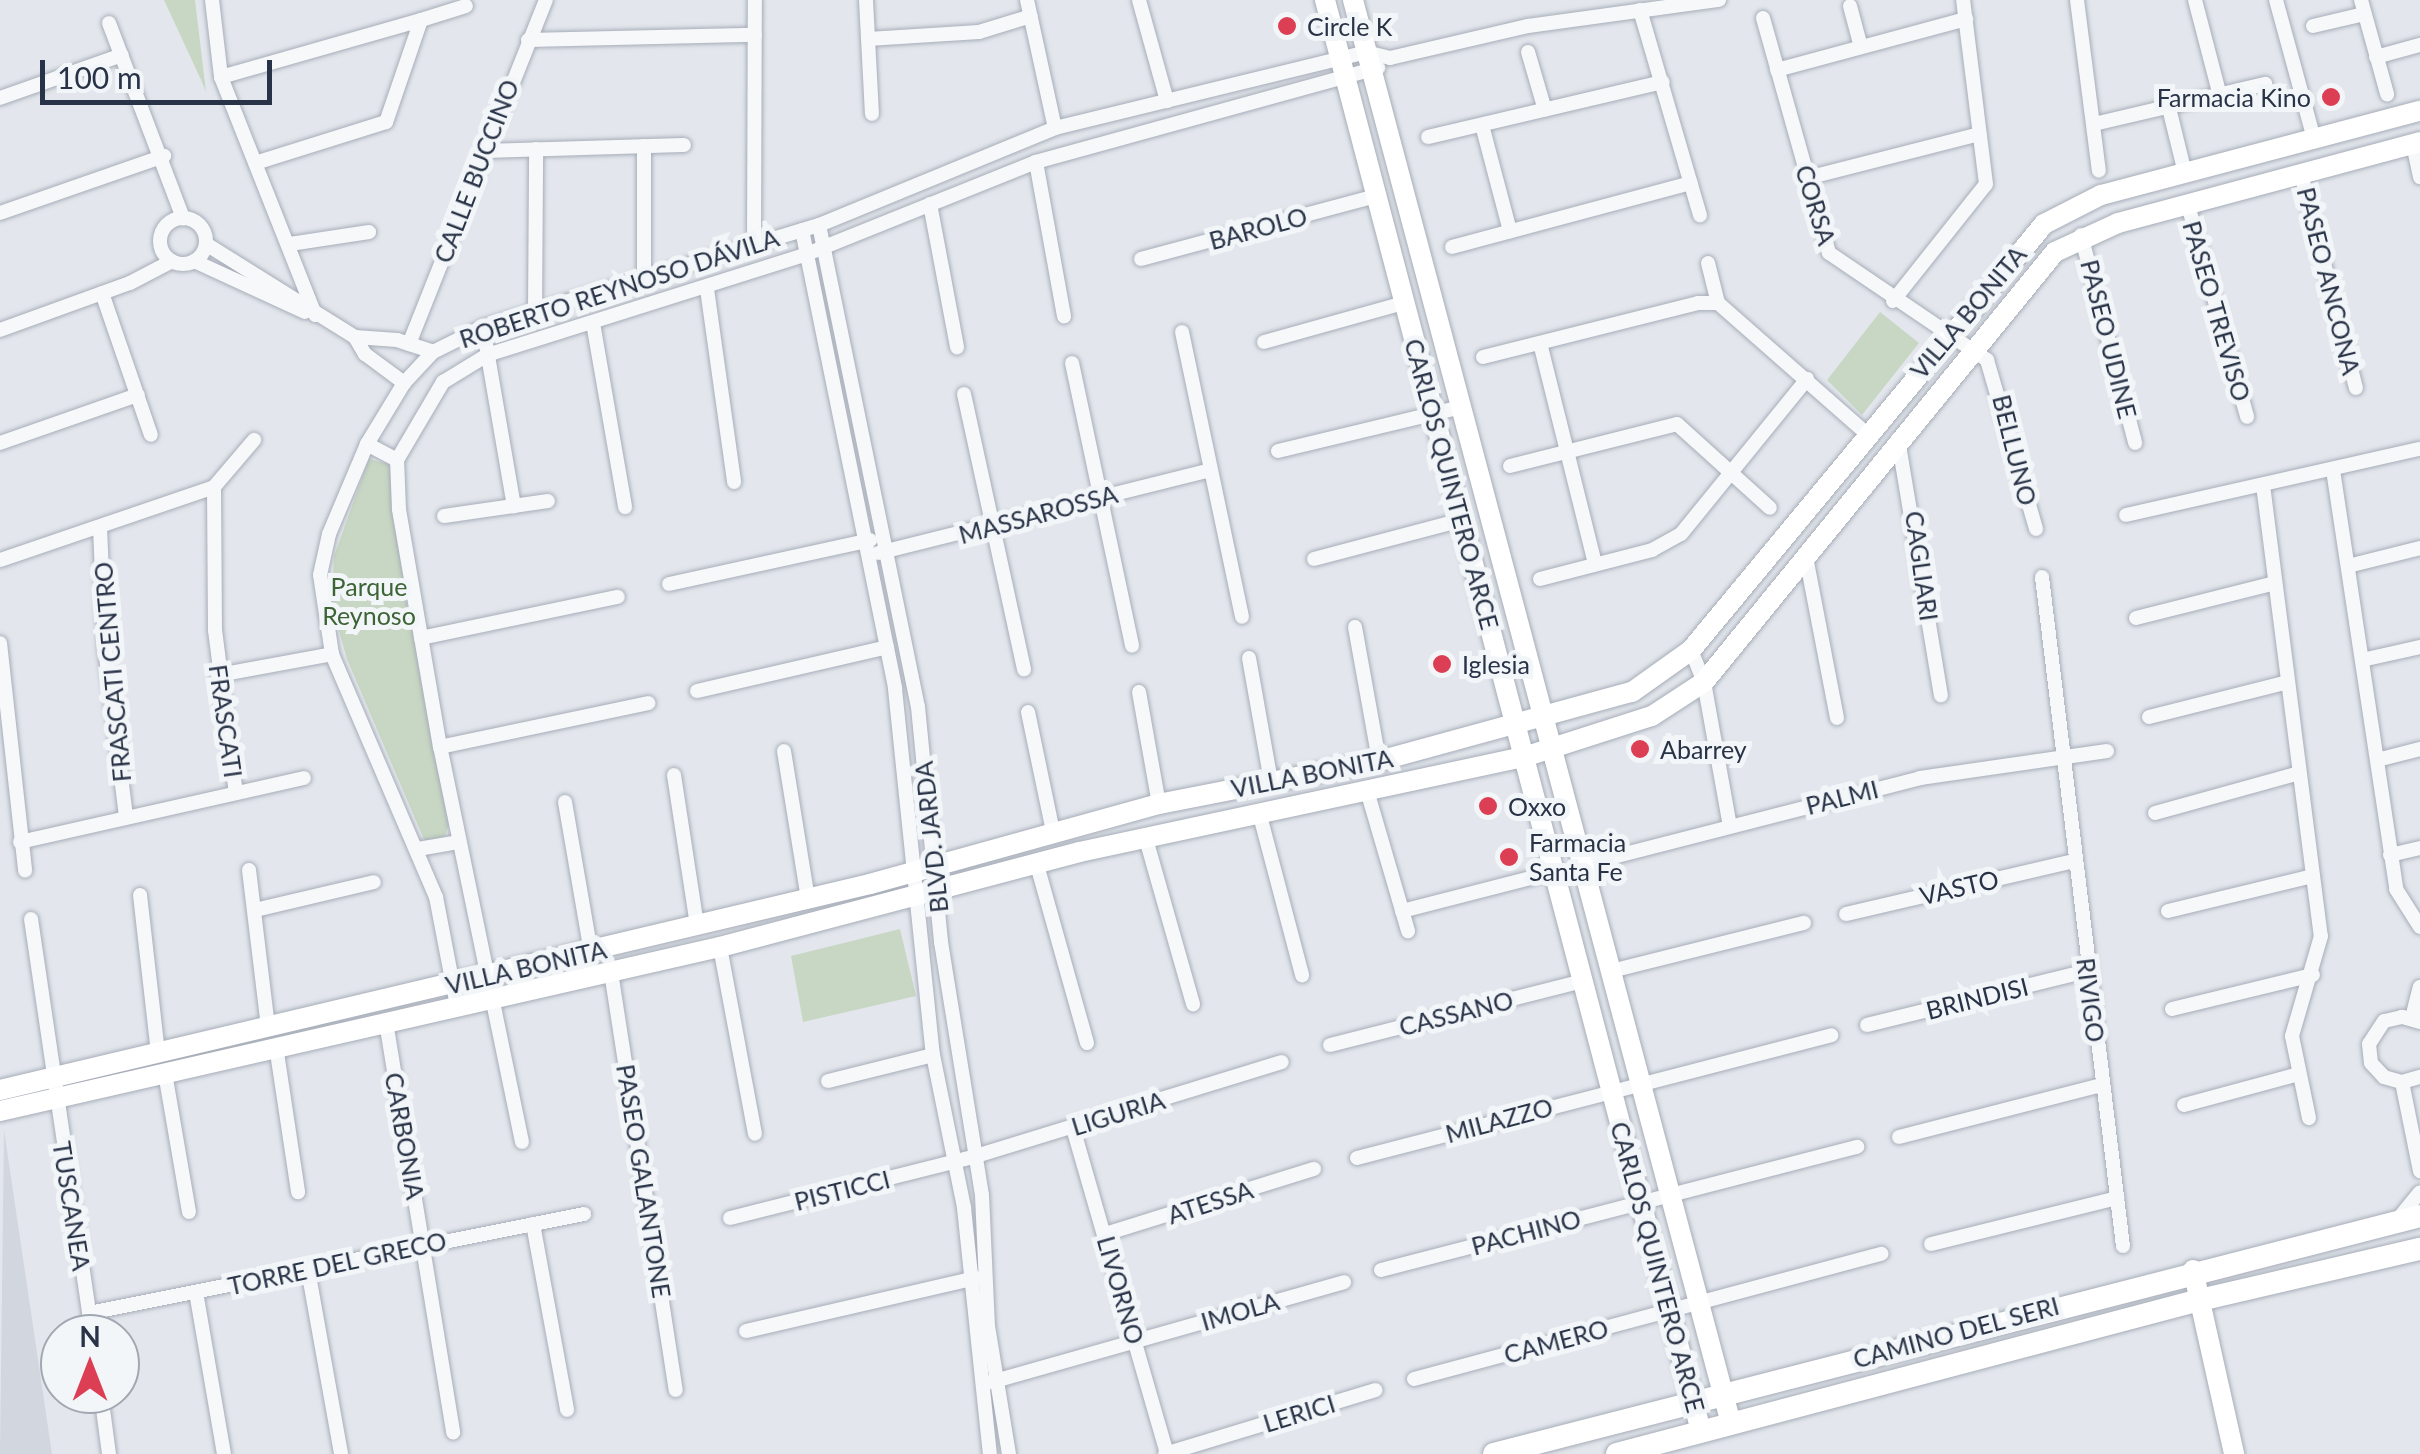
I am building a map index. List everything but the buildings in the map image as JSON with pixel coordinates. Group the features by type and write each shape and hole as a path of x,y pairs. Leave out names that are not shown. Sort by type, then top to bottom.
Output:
{"main road":[{"name":"CAMINO DEL SERI","path":"1494,1454 2193,1270 2420,1216"},
{"name":"CAMINO DEL SERI","path":"1617,1454 2200,1300 2420,1249"}],"street":[{"path":"212,0 221,77 315,315"},
{"name":"CALLE BUCCINO","path":"409,344 546,0"},
{"path":"754,245 755,0"},
{"path":"866,0 872,114"},
{"path":"1027,0 1054,121"},
{"path":"1138,0 1167,101"},
{"name":"CARLOS QUINTERO ARCE","path":"1324,0 1702,1431"},
{"name":"CARLOS QUINTERO ARCE","path":"1353,0 1732,1424"},
{"path":"1372,73 1390,58 1528,26 1719,0"},
{"path":"1893,301 1984,188 1963,0"},
{"path":"2076,0 2099,171"},
{"path":"2195,0 2220,96"},
{"path":"2276,0 2314,139"},
{"path":"221,77 466,6"},
{"path":"1850,6 1861,47"},
{"path":"2313,26 2362,7 2386,94"},
{"path":"1640,10 1700,215"},
{"path":"868,38 979,32 1031,16"},
{"name":"CORSA","path":"1763,18 1832,258 1893,301 1949,332"},
{"path":"1777,70 1966,19"},
{"path":"255,163 386,122 421,20"},
{"path":"109,23 164,156 184,218 200,226 206,244 355,337 409,344 433,352"},
{"path":"528,40 755,36"},
{"path":"2376,57 2420,46"},
{"path":"1366,52 1390,58"},
{"name":"ROBERTO REYNOSO DÁVILA","path":"457,1006 418,849 332,654 322,605 324,552 367,444 404,384 433,352 483,328 819,224 1054,121 1167,101 1366,52"},
{"path":"1528,52 1545,110"},
{"path":"0,98 122,55"},
{"name":"ROBERTO REYNOSO DÁVILA","path":"397,460 443,382 486,355 706,289 807,254 1036,162 1372,73"},
{"path":"1428,138 1662,82"},
{"path":"2094,124 2265,84"},
{"path":"2169,108 2185,173"},
{"name":"VILLA BONITA","path":"0,1112 56,1100 161,1063 454,984 911,873 1159,804 1379,761 1516,728 1632,692 1691,650 2016,251 2060,213 2185,173 2420,111"},
{"path":"1482,125 1510,231"},
{"path":"1807,178 1979,134"},
{"path":"2416,144 2420,177"},
{"name":"VILLA BONITA","path":"272,1036 386,1022 720,947 1259,812 1368,794 1524,757 1652,716 1704,682 2040,265 2080,235 2416,144"},
{"path":"483,151 684,145"},
{"path":"644,146 644,281"},
{"path":"535,312 536,149"},
{"path":"0,213 164,156"},
{"path":"1036,162 1064,316"},
{"name":"PASEO ANCONA","path":"2301,174 2356,388"},
{"path":"1452,247 1691,183"},
{"name":"BAROLO","path":"1141,259 1376,196"},
{"path":"930,204 957,347"},
{"name":"PASEO TREVISO","path":"2188,205 2246,417"},
{"path":"172,261 161,248 162,231 184,218"},
{"name":"BLVD. JARDA","path":"819,224 918,707 935,892 972,1158 985,1215 986,1276 1009,1454"},
{"name":"BLVD. JARDA","path":"802,230 865,549 933,1055 954,1162 990,1454"},
{"path":"290,244 369,232"},
{"name":"PASEO UDINE","path":"2080,235 2136,443"},
{"path":"194,260 206,244"},
{"path":"0,330 102,293 172,261 194,260 315,315"},
{"path":"1708,263 1718,303 1867,434"},
{"path":"706,289 734,482"},
{"path":"102,293 151,436"},
{"path":"1484,357 1698,302 1718,303"},
{"path":"1264,342 1404,303"},
{"path":"594,322 626,506"},
{"path":"483,328 514,506"},
{"path":"1182,332 1208,471 1242,617"},
{"name":"BELLUNO","path":"1949,332 1975,347 1996,373 2036,530"},
{"path":"355,337 365,354 404,384"},
{"path":"1540,342 1595,564"},
{"path":"1072,364 1132,646"},
{"path":"1540,578 1668,543 1807,379"},
{"path":"964,394 1024,670"},
{"path":"0,443 138,395"},
{"path":"1278,450 1461,408"},
{"path":"1510,466 1678,424 1770,508"},
{"name":"CAGLIARI","path":"1898,439 1941,695"},
{"path":"0,560 214,487 254,440"},
{"path":"367,444 397,460 440,748 522,1142"},
{"path":"2126,515 2420,449"},
{"path":"2333,470 2396,888 2420,927"},
{"name":"MASSAROSSA","path":"669,584 992,528 1208,471"},
{"path":"2262,485 2321,936 2313,975 2294,1020 2299,1074 2309,1118"},
{"name":"FRASCATI","path":"20,842 236,793 218,676 214,487"},
{"path":"444,516 548,501"},
{"path":"1314,558 1462,520"},
{"name":"FRASCATI CENTRO","path":"100,528 105,648 126,816"},
{"path":"2348,566 2420,548"},
{"path":"1806,557 1837,718"},
{"name":"RIVIGO","path":"2042,577 2060,755 2123,1246"},
{"path":"2136,618 2275,583"},
{"path":"421,638 618,596"},
{"path":"1355,627 1379,761"},
{"path":"0,643 25,871"},
{"path":"2362,660 2420,647"},
{"path":"697,691 880,649"},
{"path":"1691,650 1704,682 1730,826"},
{"path":"218,676 332,654"},
{"path":"1249,658 1271,780"},
{"path":"2148,717 2288,682"},
{"path":"1139,692 1159,804"},
{"path":"440,748 648,703"},
{"path":"1028,712 1053,832"},
{"path":"2377,760 2420,749"},
{"path":"784,751 808,899"},
{"name":"PALMI","path":"1582,865 1920,778 2107,751"},
{"path":"2155,813 2300,773"},
{"path":"674,775 697,926"},
{"path":"236,793 304,778"},
{"path":"1368,794 1408,931"},
{"path":"565,802 591,952"},
{"path":"1259,812 1302,975"},
{"path":"1146,839 1193,1004"},
{"path":"418,849 459,842"},
{"path":"2390,855 2420,848"},
{"name":"VASTO","path":"1846,914 2073,860"},
{"path":"1037,865 1087,1043"},
{"path":"249,870 298,1192"},
{"path":"1402,911 1554,872"},
{"path":"2168,911 2313,876"},
{"path":"254,910 374,882"},
{"path":"140,895 161,1063 189,1212"},
{"name":"TUSCANEA","path":"31,919 89,1313"},
{"path":"1610,971 1804,923"},
{"path":"720,947 755,1134"},
{"name":"BRINDISI","path":"1868,1025 2087,971"},
{"name":"PASEO GALANTONE","path":"612,972 676,1390"},
{"path":"2172,1008 2313,975"},
{"name":"CASSANO","path":"1330,1046 1583,981"},
{"path":"2420,987 2416,1020 2384,1021 2369,1044 2377,1070 2402,1082 2420,1079"},
{"name":"CARBONIA","path":"386,1022 453,1433"},
{"name":"MILAZZO","path":"1358,1158 1831,1035"},
{"path":"828,1081 933,1055"},
{"name":"LIGURIA","path":"954,1162 1282,1062"},
{"name":"VILLA BONITA","path":"0,1090 53,1077 161,1063"},
{"path":"2184,1104 2299,1074"},
{"path":"2402,1082 2420,1171"},
{"path":"1898,1138 2102,1085"},
{"name":"LIVORNO","path":"1073,1128 1166,1454"},
{"name":"PACHINO","path":"1381,1270 1670,1192 1857,1147"},
{"name":"PISTICCI","path":"730,1218 954,1162"},
{"name":"ATESSA","path":"1106,1234 1314,1168"},
{"path":"2395,1222 2420,1192"},
{"path":"1931,1244 2117,1198"},
{"name":"TORRE DEL GRECO","path":"89,1313 584,1214"},
{"path":"533,1224 567,1410"},
{"name":"CAMERO","path":"1414,1378 1882,1254"},
{"path":"308,1270 340,1454"},
{"path":"2193,1270 2234,1454"},
{"path":"746,1331 986,1276"},
{"name":"IMOLA","path":"980,1384 1344,1282"},
{"path":"196,1292 224,1454"},
{"name":"LERICI","path":"1166,1454 1376,1390"},
{"path":"103,1414 109,1454"}],"shaded area":[{"path":"4,1130 40,1373 40,1414 46,1414 52,1454 0,1454"}],"green space":[{"path":"164,0 195,0 206,92 202,82"},
{"path":"1880,312 1919,343 1862,415 1827,380"},
{"name":"Parque Reynoso","path":"369,459 389,464 396,476 404,590 451,818 445,836 426,844 347,659 332,606 334,556"},
{"path":"900,929 916,996 803,1022 791,956"}],"place":[{"name":"Circle K","path":"1287,26"},
{"name":"Farmacia Kino","path":"2331,97"},
{"name":"Iglesia","path":"1442,664"},
{"name":"Abarrey","path":"1640,749"},
{"name":"Oxxo","path":"1488,806"},
{"name":"Farmacia Santa Fe","path":"1509,857"}]}
